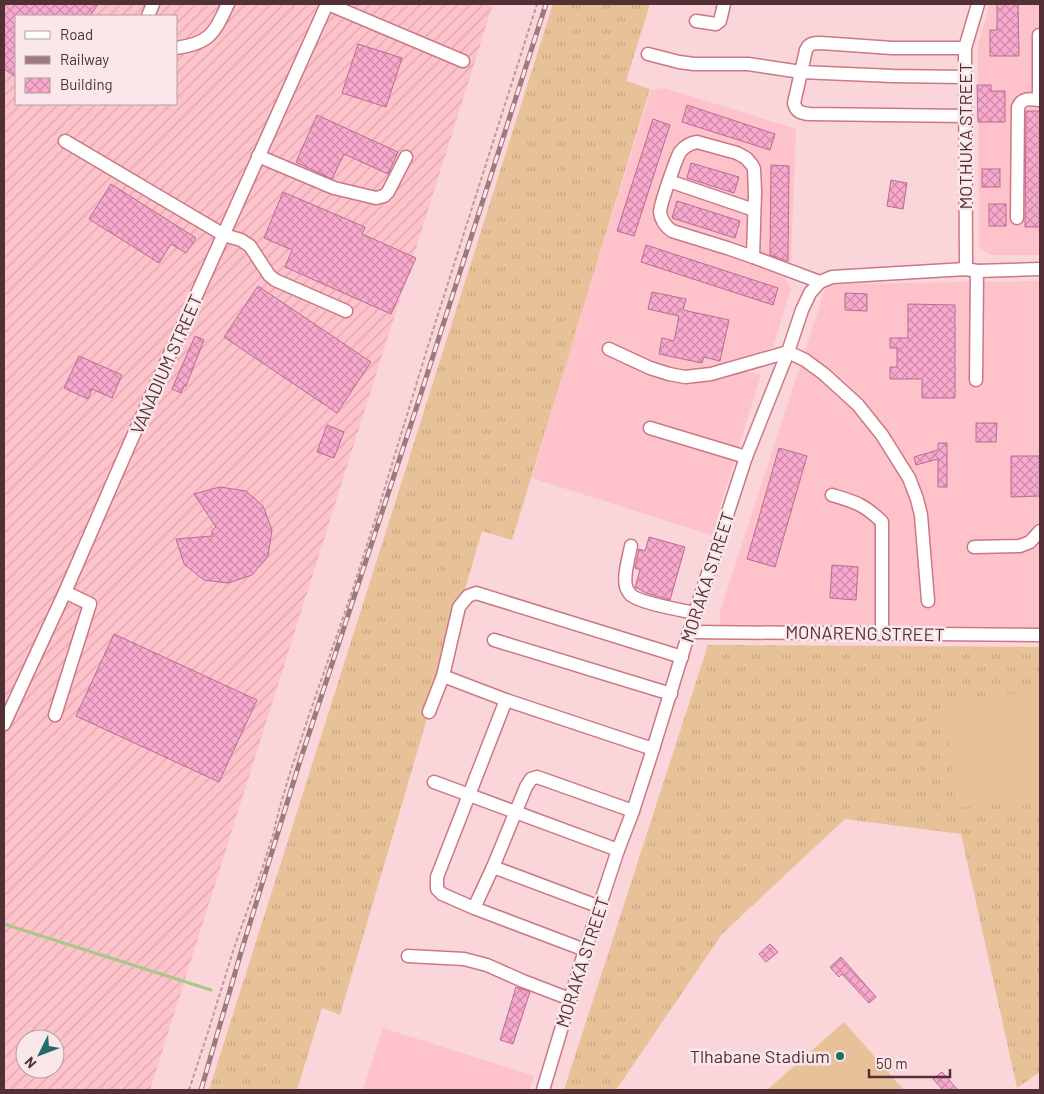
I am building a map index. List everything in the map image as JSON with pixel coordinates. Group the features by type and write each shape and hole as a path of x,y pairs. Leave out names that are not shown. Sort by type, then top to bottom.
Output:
{"street":[{"path":"178,48 194,45 210,37 228,4"},
{"path":"327,4 463,61"},
{"name":"VANADIUM STREET","path":"4,724 65,592 130,442 327,4"},
{"path":"696,21 716,24 720,21 724,4"},
{"name":"MOTHUKA STREET","path":"976,380 965,116 965,48 978,4"},
{"path":"1017,218 1018,107 1024,100 1040,100 1040,35"},
{"path":"965,48 892,48 821,43 809,44 794,103 796,109 804,113 965,116"},
{"path":"648,54 694,64 748,64 801,72 965,77"},
{"path":"65,141 224,234 241,240 250,246 269,275 275,280 346,311"},
{"path":"753,257 755,192 752,165 746,158 737,153 703,143 692,143 679,154 660,209 661,217 666,226 672,231 727,248 820,282 832,277 972,270 1040,269"},
{"path":"258,156 334,188 376,198 384,196 388,192 406,157"},
{"path":"669,181 754,210"},
{"name":"MORAKA STREET","path":"543,1090 585,950 633,811 746,457 788,352 802,310 810,293 820,282"},
{"path":"609,349 650,368 684,377 711,374 788,352 805,360 824,374 858,405 882,435 908,478 917,499 921,515 928,601"},
{"path":"650,428 746,457"},
{"path":"832,495 858,503 882,522 882,634"},
{"path":"974,547 1020,546 1030,542 1040,531"},
{"path":"631,546 625,584 632,596 695,613"},
{"path":"55,715 90,604 65,592"},
{"path":"429,712 443,676 459,607 468,596 476,593 682,656"},
{"name":"MONARENG STREET","path":"690,632 1040,635"},
{"path":"494,640 671,694"},
{"path":"443,676 506,700 653,749"},
{"path":"506,700 437,877 437,889 442,894 474,908 585,950"},
{"path":"474,908 531,779 536,777 633,811"},
{"path":"434,782 618,850"},
{"path":"493,867 600,907"},
{"path":"408,956 464,959 487,965 570,999"}],"path":[{"path":"189,1090 234,948 273,834 299,743 352,592 537,4"}],"shaded area":[{"path":"4,4 493,4 150,1090 4,1090"},
{"path":"990,4 1040,4 1040,255 990,255 979,247 978,45"},
{"path":"664,88 796,129 791,261 785,278 791,288 773,347 750,358 746,371 761,375 719,509 722,511 714,536 532,478 651,90"},
{"path":"1040,281 1040,629 721,628 719,615 825,289 833,284"},
{"path":"383,1028 534,1076 529,1090 363,1090"}],"green space":[{"path":"553,4 650,4 626,81 650,89 512,540 482,531 340,1015 322,1008 297,1090 209,1090"},
{"path":"708,645 1040,647 1040,1072 1017,1088 961,834 845,819 722,934 616,1090 564,1090"},
{"path":"1040,692 1040,801 956,808 944,700"},
{"name":"Tlhabane Stadium","path":"844,1022 904,1090 767,1090"}],"building":[{"path":"4,4 98,4 91,15 15,15 15,76 4,69"},
{"path":"997,4 1018,4 1019,56 990,56 990,30 997,30"},
{"path":"358,44 402,58 386,107 342,93"},
{"path":"977,85 991,85 991,91 1005,91 1005,122 978,122"},
{"path":"687,105 775,134 770,150 682,122"},
{"path":"1026,111 1040,111 1040,227 1025,227"},
{"path":"317,115 398,152 388,174 344,154 332,179 296,162"},
{"path":"653,119 670,125 634,236 617,231"},
{"path":"691,163 739,177 734,193 687,178"},
{"path":"771,165 789,166 788,261 770,255"},
{"path":"982,169 1000,169 1000,187 982,187"},
{"path":"891,180 907,183 903,209 887,206"},
{"path":"111,184 196,238 186,253 171,244 159,263 89,219"},
{"path":"283,192 365,227 362,234 416,258 391,314 285,267 292,250 264,238"},
{"path":"677,201 740,221 735,238 672,218"},
{"path":"989,204 1006,204 1006,226 989,226"},
{"path":"646,245 778,288 773,305 641,262"},
{"path":"258,286 371,362 337,413 224,337"},
{"path":"652,292 686,299 683,310 729,320 720,361 704,357 702,363 659,354 662,338 674,341 679,316 648,309"},
{"path":"845,293 867,294 867,311 845,310"},
{"path":"908,304 955,305 955,398 922,398 922,379 890,379 890,367 897,367 897,348 890,348 890,338 908,338"},
{"path":"195,336 204,340 186,386 184,386 181,393 172,389"},
{"path":"79,356 122,375 112,398 92,389 88,399 64,388"},
{"path":"976,423 997,423 996,442 976,442"},
{"path":"327,425 344,432 334,458 317,452"},
{"path":"938,443 947,443 947,487 938,487 938,459 916,465 914,457 938,450"},
{"path":"779,448 807,456 775,567 747,559"},
{"path":"1011,456 1040,456 1040,496 1011,497"},
{"path":"220,487 246,491 263,506 272,530 268,556 252,575 228,583 204,580 184,564 176,539 212,536 212,530 216,527 194,494"},
{"path":"649,537 685,547 670,600 646,593 635,587 640,570 635,568 639,549 645,551"},
{"path":"832,565 858,567 856,600 830,598"},
{"path":"114,634 257,700 219,782 76,716"},
{"path":"770,944 778,952 766,962 759,954"},
{"path":"841,957 876,997 869,1003 842,974 839,977 830,967"},
{"path":"516,987 530,992 513,1044 500,1040"},
{"path":"942,1072 958,1090 943,1090 933,1079"}],"waterway":[{"path":"4,924 211,990"}],"railway":[{"path":"201,1090 300,761 417,406 546,4"}],"place":[{"name":"Tlhabane Stadium","path":"840,1056"}]}
